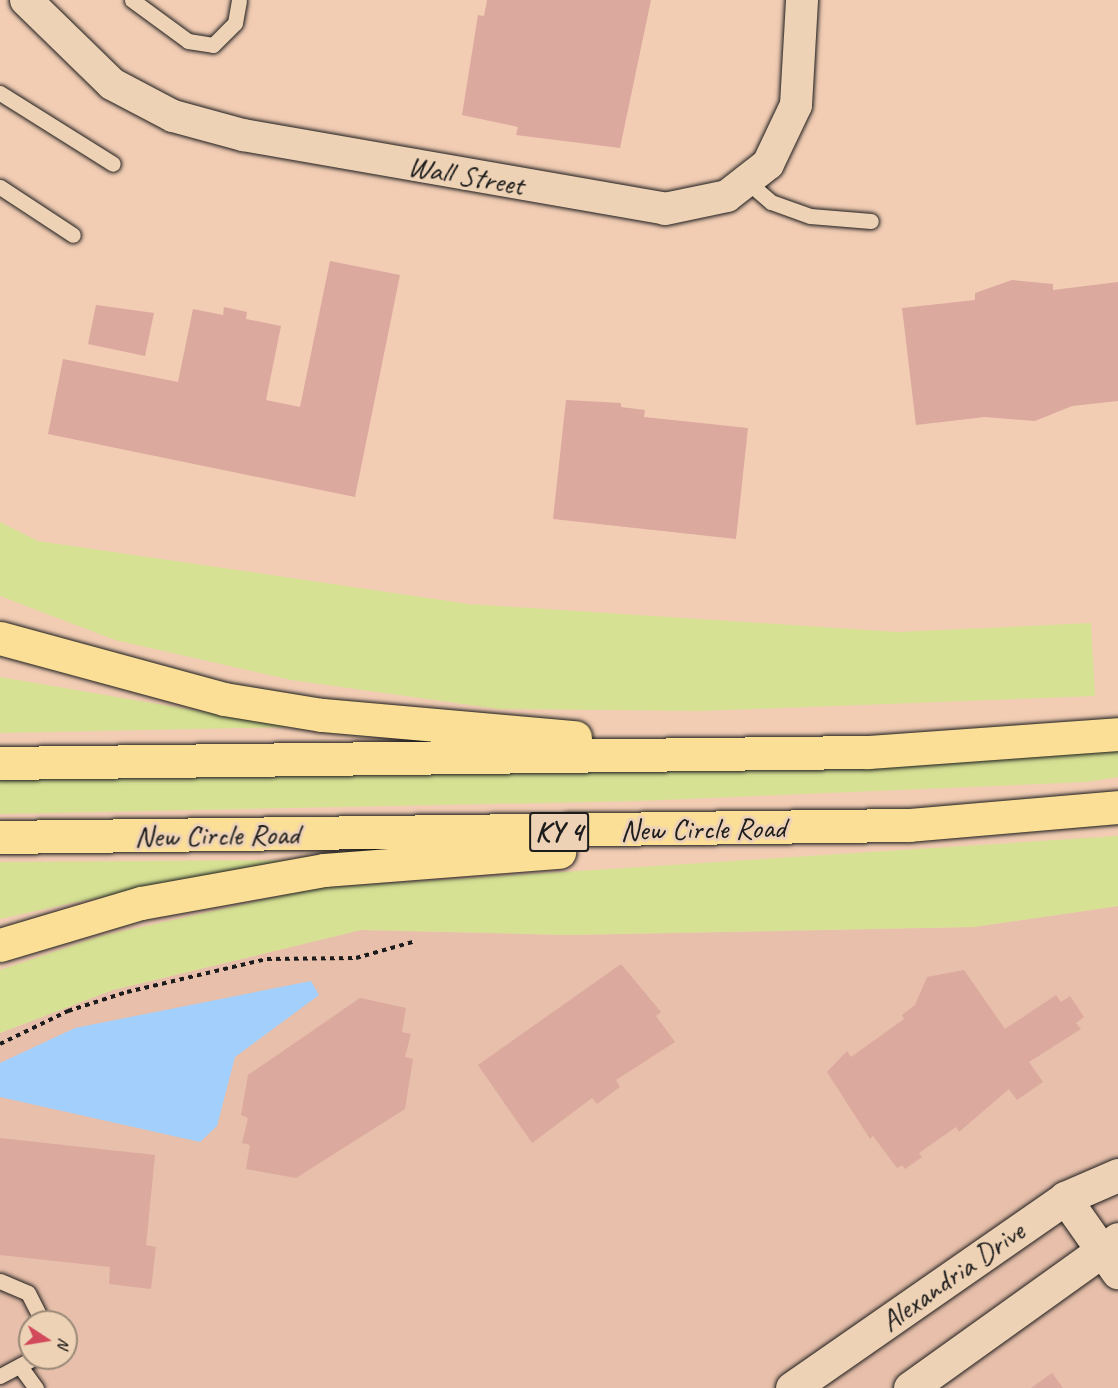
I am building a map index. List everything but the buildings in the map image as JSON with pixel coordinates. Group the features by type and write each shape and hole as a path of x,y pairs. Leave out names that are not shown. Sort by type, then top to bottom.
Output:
{"highway":[{"path":"0,638 147,682 322,715 786,754"},
{"path":"0,763 786,754 1118,734"},
{"name":"New Circle Road","path":"0,837 909,825 1118,807"},
{"path":"0,945 141,903 324,870 909,825"}],"street":[{"name":"Wall Street","path":"36,3 85,61 146,105 243,135 665,209 706,204 749,183 784,139 796,105 802,0"},
{"name":"Alexandria Drive","path":"792,1388 1065,1198 1118,1174"},
{"path":"910,1388 1113,1254 1065,1198"}],"lane":[{"path":"132,0 188,40 213,45 235,23 239,0"},
{"path":"0,93 113,164"},
{"path":"749,183 771,202 810,216 871,221"},
{"path":"0,187 74,235"},
{"path":"0,1281 28,1293 37,1310"},
{"path":"0,1376 18,1368"},
{"path":"30,1370 36,1388"}],"path":[{"path":"0,1044 68,1011 127,992 267,960 356,958 416,941"}],"shaded area":[{"path":"1118,906 1118,1388 0,1388 0,1033 113,990 361,930 567,935 974,927"}],"green space":[{"path":"0,522 38,541 469,604 898,632 1091,623 1095,696 701,711 499,709 291,680 115,640 0,596"},
{"path":"0,677 292,727 0,733"},
{"path":"1118,746 1118,777 1086,782 639,801 0,814 0,776 1008,759"},
{"path":"1118,836 1118,906 974,927 567,935 361,930 113,990 0,1033 0,970 101,936 317,888"},
{"path":"298,860 76,902 0,919 0,862"}],"water":[{"path":"311,981 319,995 235,1057 217,1126 200,1142 0,1097 0,1063 75,1028"}]}
